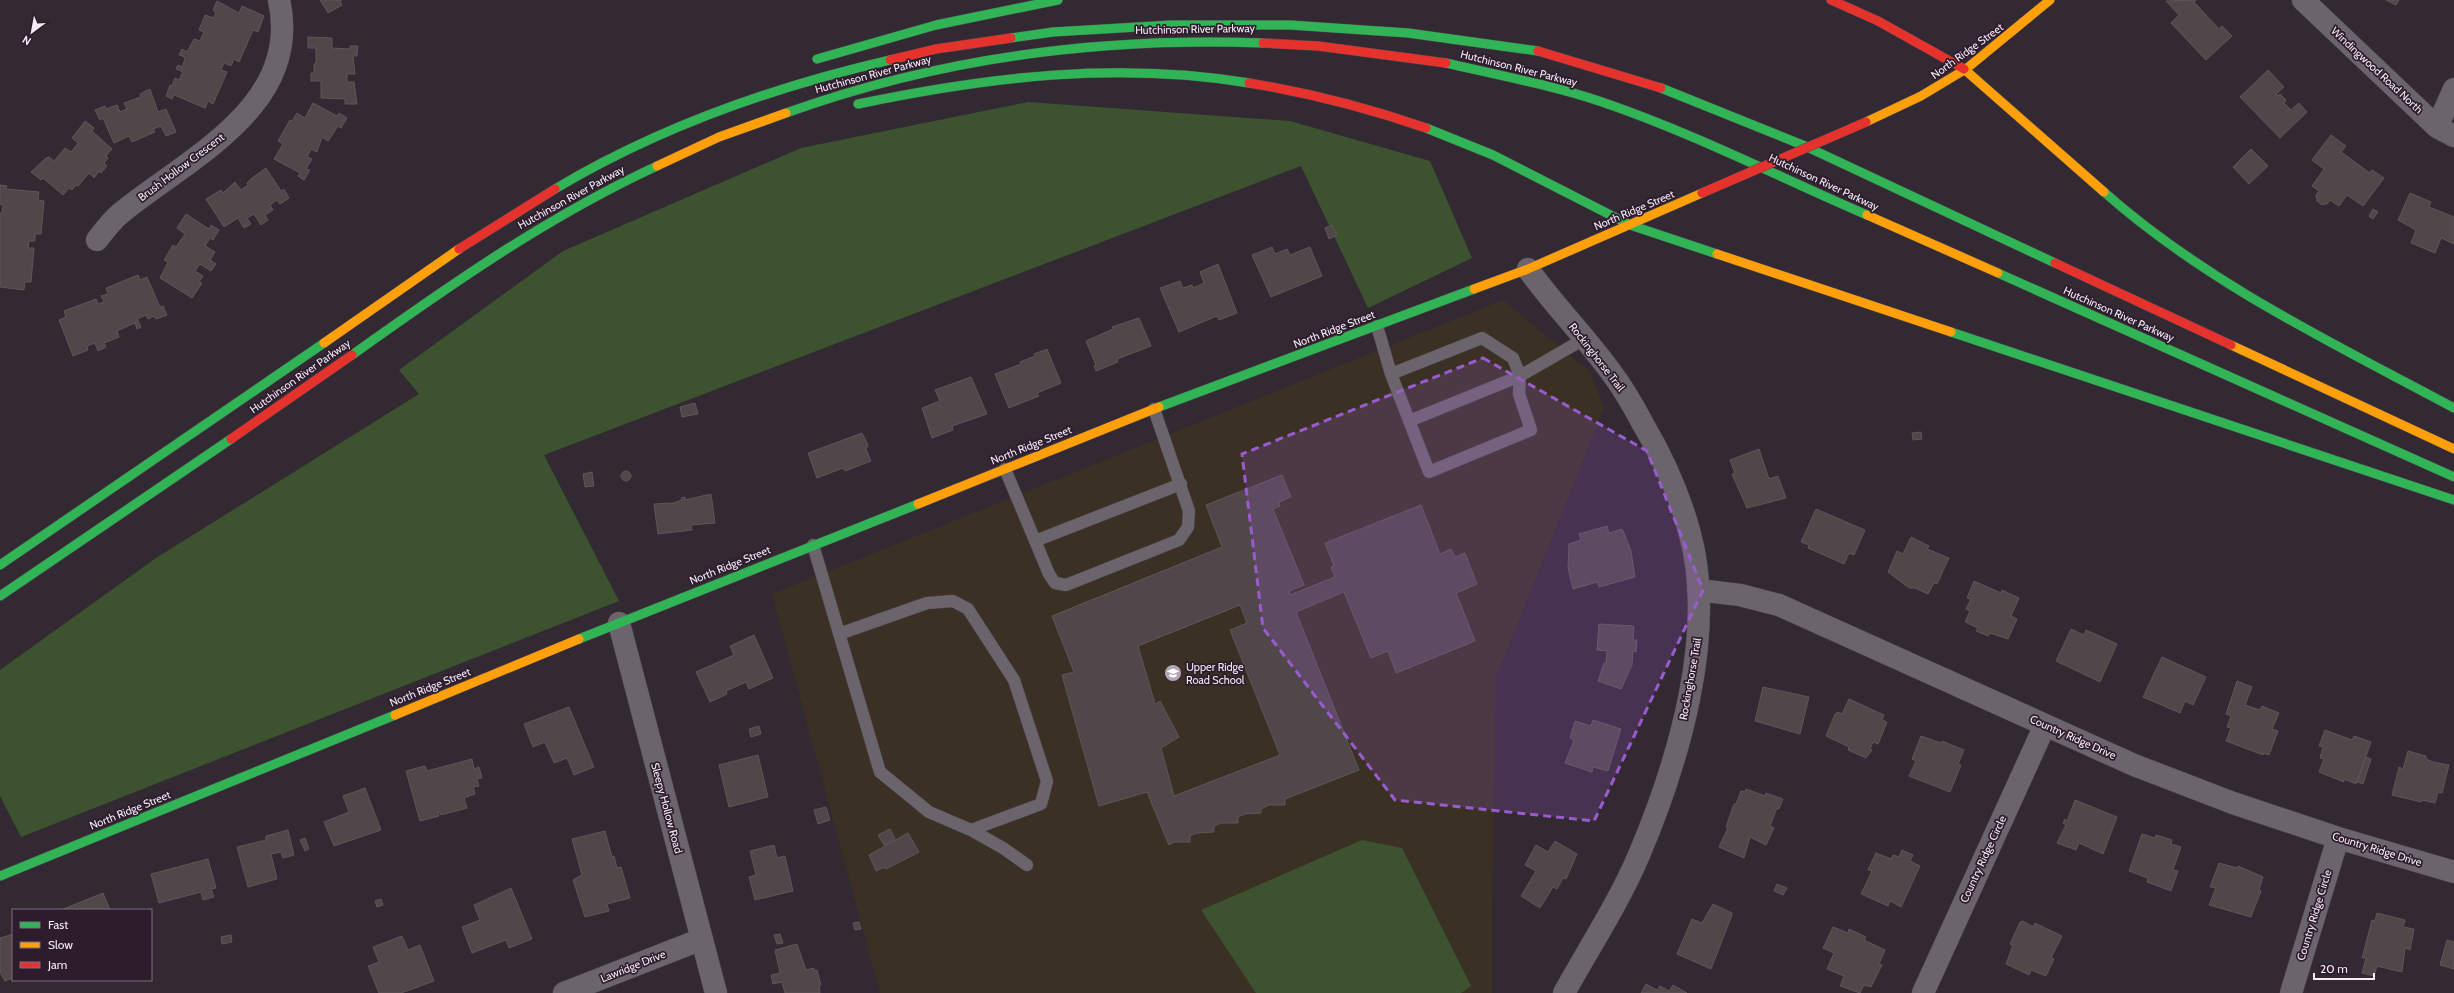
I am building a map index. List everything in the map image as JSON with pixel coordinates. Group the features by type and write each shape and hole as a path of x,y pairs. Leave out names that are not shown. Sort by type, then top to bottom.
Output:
{"main road":[{"path":"810,62 918,30 1058,0"},
{"path":"1831,0 1878,21 1966,70 2114,202 2174,249 2258,303 2454,408"},
{"name":"North Ridge Street","path":"0,876 619,623 1154,409 1528,269 1866,122 1930,92 1966,70 2050,0"},
{"name":"Hutchinson River Parkway","path":"1282,15 1384,23 1493,41 1600,68 1706,104 1805,146 2454,449"},
{"name":"Hutchinson River Parkway","path":"0,565 177,446 477,236 603,162 702,116 806,78 876,57 983,34 1092,20"},
{"name":"Hutchinson River Parkway","path":"0,596 514,243 609,188 710,141 798,108 897,78 997,58 1097,45 1208,39 1281,42 1389,52 1462,66 1568,91 1672,127 2454,477"},
{"path":"851,106 944,85 1020,75 1083,72 1144,72 1198,75 1244,81 1352,103 1435,130 1518,165 1630,225 2454,500"},
{"path":"702,116 758,87"},
{"path":"710,141 806,117"}],"street":[{"name":"Brush Hollow Crescent","path":"97,240 119,214 216,144 245,116 260,96 278,60 282,42 282,14 279,0"},
{"name":"Windingwood Road North","path":"2303,0 2446,132"},
{"path":"2446,132 2454,88"},
{"name":"Rockinghorse Trail","path":"1528,269 1549,298 1616,379 1644,425 1672,481 1690,536 1698,590 1698,644 1673,762 1638,856 1564,993"},
{"name":"Country Ridge Drive","path":"1698,590 1740,595 1779,605 2141,768 2233,802 2338,838 2454,872"},
{"name":"Sleepy Hollow Road","path":"619,623 716,993"},
{"name":"Country Ridge Circle","path":"1923,993 2045,725"},
{"name":"Country Ridge Circle","path":"2291,993 2338,838"},
{"name":"Lawridge Drive","path":"564,993 702,939"}],"lane":[{"path":"1376,326 1391,374 1428,472 1532,430 1519,394 1520,376 1513,358 1482,338 1391,374"},
{"path":"1409,421 1520,376 1584,339"},
{"path":"1005,469 1048,574 1055,582 1066,585 1179,540 1188,527 1189,511 1154,409"},
{"path":"1035,541 1181,484"},
{"path":"813,545 880,772 929,812 971,830 1003,848 1028,865"},
{"path":"839,634 927,603 953,601 968,609 1014,680 1047,781 1041,804 971,830"}],"highlighted area":[{"path":"1483,358 1647,451 1703,590 1594,821 1395,800 1263,628 1242,454"}],"shaded area":[{"path":"1503,300 1591,373 1604,408 1496,677 1492,993 880,993 772,594"}],"green space":[{"path":"1028,102 1290,121 1430,161 1472,258 1368,308 1301,166 544,455 619,601 21,837 0,796 0,670 156,558 419,394 399,370 563,251 801,148"},
{"path":"1362,840 1402,848 1471,986 1461,993 1256,993 1201,910"}],"building":[{"path":"320,0 342,0 340,1 342,5 328,13"},
{"path":"2196,0 2194,2 2219,29 2222,26 2232,36 2206,60 2171,23 2179,15 2166,1"},
{"path":"2386,0 2399,0 2396,5"},
{"path":"217,1 239,13 242,6 264,16 258,32 253,30 239,62 234,59 231,66 224,63 221,70 227,72 213,104 208,101 205,108 174,95 172,99 166,96 170,85 172,86 175,78 179,80 183,72 176,69 178,65 182,67 184,62 185,57 179,55 182,49 187,52 194,39 200,41 204,32 199,30 205,15 214,18 216,12 213,10"},
{"path":"308,37 332,38 332,48 350,49 350,46 358,46 357,56 353,56 355,74 347,74 347,82 354,82 357,104 345,104 345,99 321,98 321,81 311,81 311,73 314,73 314,64 316,63 316,48 308,48"},
{"path":"2268,70 2284,87 2276,94 2278,96 2280,94 2286,100 2284,103 2291,110 2299,103 2307,112 2280,138 2240,97"},
{"path":"150,89 158,112 166,109 176,132 166,136 161,126 153,129 155,132 132,142 129,136 114,143 103,118 100,120 95,110 105,106 106,109 117,105 120,112 127,109 124,103 141,97 140,94"},
{"path":"313,103 337,116 339,113 347,118 341,128 338,126 328,141 322,137 317,152 311,149 307,157 312,159 306,169 310,170 304,180 298,176 300,173 274,159 283,144 278,141 290,120 292,121 297,113 305,118"},
{"path":"85,121 94,128 92,131 112,149 106,156 108,158 104,163 107,166 101,173 99,171 94,178 89,173 78,186 76,185 72,190 69,188 63,195 43,178 41,180 31,172 46,158 49,157 54,161 65,148 71,152 78,143 72,138"},
{"path":"2331,135 2346,146 2341,152 2370,173 2372,170 2384,178 2363,206 2347,195 2339,206 2330,200 2328,203 2322,205 2317,201 2316,195 2319,191 2312,186 2324,169 2312,160"},
{"path":"2251,149 2268,166 2249,184 2233,167"},
{"path":"266,168 281,191 284,189 289,198 280,204 277,200 270,205 273,210 265,215 268,220 261,225 254,214 247,218 251,224 244,228 238,218 224,227 206,199 221,190 223,193 235,182 241,190 248,185 247,183 252,178"},
{"path":"0,185 7,186 6,189 39,192 38,200 44,201 41,234 35,234 35,241 29,241 28,248 34,248 31,282 25,282 24,290 0,287 0,213 2,213 3,205 0,204"},
{"path":"2410,193 2431,202 2429,207 2454,217 2454,244 2441,238 2435,253 2411,243 2416,230 2398,220"},
{"path":"2373,209 2378,212 2373,219 2369,216"},
{"path":"186,214 209,229 211,225 219,230 213,240 210,238 205,246 215,252 210,260 216,264 211,271 200,264 195,271 203,276 199,282 202,283 192,298 160,278 168,262 164,260 173,245 176,247 185,234 177,228"},
{"path":"1332,225 1337,235 1329,239 1325,228"},
{"path":"1272,247 1275,254 1287,249 1290,255 1310,247 1322,276 1271,297 1252,255"},
{"path":"1218,264 1237,313 1219,320 1217,316 1179,332 1160,288 1180,281 1183,288 1192,285 1193,288 1204,283 1200,272"},
{"path":"138,275 140,280 147,277 160,307 163,306 167,315 156,319 154,316 148,319 146,315 137,319 141,327 137,329 135,323 117,331 119,337 104,343 106,347 98,351 95,343 87,346 88,350 73,356 59,320 66,317 64,311 96,299 98,304 104,302 101,296 108,294 106,288"},
{"path":"1139,318 1151,346 1117,359 1118,362 1096,371 1094,366 1096,365 1086,341 1113,329 1112,327"},
{"path":"1047,349 1061,383 1037,393 1039,396 1009,408 995,374 1021,364 1020,362"},
{"path":"971,377 987,414 952,426 953,430 932,438 922,408 940,401 935,390"},
{"path":"695,403 698,414 682,417 680,407"},
{"path":"1921,432 1922,439 1913,440 1912,433"},
{"path":"862,433 868,445 866,449 871,461 845,471 843,468 817,478 808,453"},
{"path":"1759,449 1769,479 1778,476 1786,498 1747,508 1732,474 1735,473 1730,460"},
{"path":"624,471 628,471 631,476 628,481 624,481 621,478 621,474"},
{"path":"592,472 594,486 585,487 583,474"},
{"path":"1282,475 1291,497 1279,502 1280,506 1273,509 1304,585 1289,591 1290,595 1335,577 1331,567 1334,566 1325,543 1421,505 1440,554 1451,549 1455,557 1465,553 1477,584 1456,593 1475,641 1396,673 1388,651 1371,658 1344,592 1296,612 1359,770 1285,799 1285,805 1269,805 1261,809 1261,813 1245,814 1238,817 1238,823 1221,823 1214,826 1214,832 1197,833 1190,836 1190,842 1174,842 1169,845 1147,792 1099,806 1062,675 1074,672 1052,616 1222,547 1206,505","holes":["1240,605 1247,623 1230,630 1280,755 1174,796 1161,748 1179,737 1160,701 1155,704 1138,646"]},
{"path":"711,494 715,523 691,525 692,530 658,534 654,504 673,503 682,500 681,498 685,497 685,500"},
{"path":"1816,509 1865,530 1854,555 1849,553 1844,564 1808,548 1809,545 1801,542"},
{"path":"1607,526 1609,533 1622,529 1631,551 1635,577 1599,587 1597,582 1573,589 1568,568 1569,544 1581,540 1579,534"},
{"path":"1911,537 1929,546 1927,549 1949,558 1937,584 1934,583 1928,594 1915,588 1909,588 1888,572 1897,551 1903,554"},
{"path":"1974,581 2001,593 2002,590 2019,598 2011,616 2017,619 2008,639 1990,633 1988,636 1976,631 1978,628 1965,622 1970,611 1966,609 1971,599 1967,598"},
{"path":"1599,624 1634,626 1633,640 1637,640 1636,652 1633,651 1632,665 1621,689 1598,681 1604,663 1606,663 1607,651 1597,650"},
{"path":"2071,629 2084,635 2086,630 2117,644 2100,682 2056,661"},
{"path":"754,635 773,678 749,689 746,682 726,691 727,694 710,702 696,672 734,655 730,646"},
{"path":"2162,657 2206,677 2193,705 2185,701 2180,713 2143,697"},
{"path":"2237,681 2252,687 2245,705 2260,710 2262,706 2279,713 2272,729 2278,731 2269,755 2263,753 2263,755 2226,741 2231,728 2227,727 2231,716 2226,714"},
{"path":"1763,687 1809,697 1800,734 1755,721"},
{"path":"1849,699 1884,715 1882,720 1887,722 1878,744 1873,742 1870,749 1872,750 1866,758 1848,750 1849,747 1826,736 1835,714 1838,712 1842,714"},
{"path":"569,707 594,767 574,775 567,758 554,763 545,742 533,747 524,724"},
{"path":"1593,720 1621,729 1608,771 1593,767 1592,772 1565,763 1574,740 1570,738 1575,721 1591,726"},
{"path":"759,726 761,734 751,737 749,729"},
{"path":"2325,730 2352,740 2354,736 2371,742 2356,784 2344,779 2344,782 2319,772 2324,759 2320,758 2323,747 2319,746"},
{"path":"1921,736 1941,743 1942,741 1964,750 1958,764 1961,765 1950,792 1909,776 1916,761 1912,759"},
{"path":"2408,751 2426,756 2426,759 2433,762 2449,765 2442,793 2438,792 2435,803 2422,800 2421,802 2392,795 2399,767 2403,769"},
{"path":"758,755 768,797 729,807 719,765"},
{"path":"2366,757 2371,759 2363,784 2357,782"},
{"path":"472,759 474,769 479,767 482,778 477,779 479,786 473,787 475,794 464,798 467,808 441,815 440,812 438,812 439,816 420,821 406,771 425,766 427,771"},
{"path":"365,788 381,830 334,846 324,822 349,812 343,796"},
{"path":"1746,789 1765,796 1766,793 1783,799 1779,809 1777,808 1770,826 1774,828 1766,845 1750,837 1744,858 1719,847 1728,828 1726,827 1734,804 1736,804 1741,791 1745,792"},
{"path":"2075,800 2117,817 2103,854 2079,843 2076,850 2057,843 2066,825 2063,823 2065,819 2067,821"},
{"path":"826,807 830,820 818,824 814,810"},
{"path":"890,829 895,839 884,845 878,835"},
{"path":"288,830 294,855 283,858 281,852 271,854 277,879 248,887 237,847 266,840 266,836"},
{"path":"605,831 612,857 614,856 617,868 621,867 630,898 607,904 609,911 585,917 573,880 582,875 572,839"},
{"path":"908,833 919,852 886,869 884,867 876,871 869,855"},
{"path":"2142,834 2155,838 2156,835 2172,840 2171,844 2181,847 2173,870 2178,871 2171,891 2147,882 2148,878 2129,871"},
{"path":"305,838 309,849 305,851 300,840"},
{"path":"1555,841 1577,854 1566,879 1563,878 1557,889 1553,887 1540,908 1521,896 1536,871 1525,865 1536,845 1548,852"},
{"path":"774,845 777,858 785,856 793,891 755,900 749,877 756,875 750,851"},
{"path":"1902,850 1913,855 1910,861 1920,866 1901,907 1890,901 1888,906 1861,894 1872,871 1868,870 1876,853 1891,859 1893,855 1899,857"},
{"path":"208,859 216,888 211,889 214,897 203,900 201,892 159,903 151,874"},
{"path":"2219,863 2237,868 2238,866 2263,877 2259,890 2261,891 2251,917 2209,905 2216,888 2210,887"},
{"path":"1777,884 1787,888 1783,895 1774,891"},
{"path":"511,888 532,939 509,948 506,940 472,953 462,927 480,920 474,905"},
{"path":"103,893 110,909 63,909"},
{"path":"381,899 383,905 377,907 375,901"},
{"path":"1713,904 1732,913 1732,915 1711,969 1677,954 1692,919 1702,923"},
{"path":"2377,913 2405,920 2403,927 2414,929 2410,950 2405,948 2402,972 2377,966 2374,976 2362,973 2366,958 2362,958 2372,920 2375,921"},
{"path":"2023,921 2033,927 2035,923 2062,936 2051,958 2054,959 2046,976 2031,970 2029,975 2006,964 2013,945 2010,944 2020,922"},
{"path":"859,922 861,929 855,930 853,923"},
{"path":"1833,927 1848,933 1849,929 1866,937 1864,940 1885,950 1879,964 1882,965 1871,987 1864,985 1860,993 1840,986 1844,976 1827,969 1834,953 1823,948"},
{"path":"12,934 12,978 5,981 0,972 0,938"},
{"path":"780,934 783,943 777,944 774,935"},
{"path":"231,935 232,942 222,944 221,937"},
{"path":"402,936 408,950 420,945 434,981 401,993 379,993 368,966 379,962 373,947"},
{"path":"2447,940 2454,942 2454,969 2440,965"},
{"path":"797,944 806,970 814,968 814,971 817,970 821,985 819,986 820,993 785,993 782,982 773,984 771,975 780,973 775,950"},
{"path":"1646,984 1657,990 1660,986 1669,991 1673,985 1687,993 1641,993"}],"traffic: fast":[{"path":"817,59 936,25 1058,0"},
{"path":"1011,38 1053,32 1171,25 1290,25 1408,33 1538,51"},
{"path":"786,113 844,94 902,78 961,65 1021,55 1081,48 1142,44 1202,42 1263,43"},
{"path":"555,189 635,146 718,111 803,83 890,60"},
{"path":"1446,63 1563,90 1636,114 1703,141 1867,215"},
{"path":"858,104 955,86 1053,75 1151,73 1200,76 1249,83"},
{"path":"1661,88 1805,146 2055,263"},
{"path":"1426,128 1493,155 1630,225 1717,254"},
{"path":"352,355 500,253 577,207 657,166"},
{"path":"2104,192 2144,225 2229,284 2318,335 2454,408"},
{"path":"1998,273 2454,477"},
{"path":"1159,407 1474,289"},
{"path":"1951,332 2454,500"},
{"path":"0,565 324,343"},
{"path":"0,596 231,439"},
{"path":"579,639 918,504"},
{"path":"0,876 395,715"}],"traffic: slow":[{"path":"1866,122 1921,96 1966,69 2050,0"},
{"path":"1964,69 2104,192"},
{"path":"657,166 719,137 786,113"},
{"path":"1474,289 1528,269 1702,193"},
{"path":"1867,215 1998,273"},
{"path":"324,343 459,249"},
{"path":"1717,254 1951,332"},
{"path":"2231,345 2454,449"},
{"path":"918,504 1159,407"},
{"path":"395,715 579,639"}],"traffic: jam":[{"path":"1831,0 1878,21 1964,69"},
{"path":"890,60 936,49 1011,38"},
{"path":"1263,43 1318,46 1446,63"},
{"path":"1538,51 1661,88"},
{"path":"1249,83 1294,91 1339,102 1426,128"},
{"path":"1702,193 1866,122"},
{"path":"459,249 555,189"},
{"path":"2055,263 2231,345"},
{"path":"231,439 352,355"}],"place":[{"name":"Upper Ridge Road School","path":"1173,673"}]}
